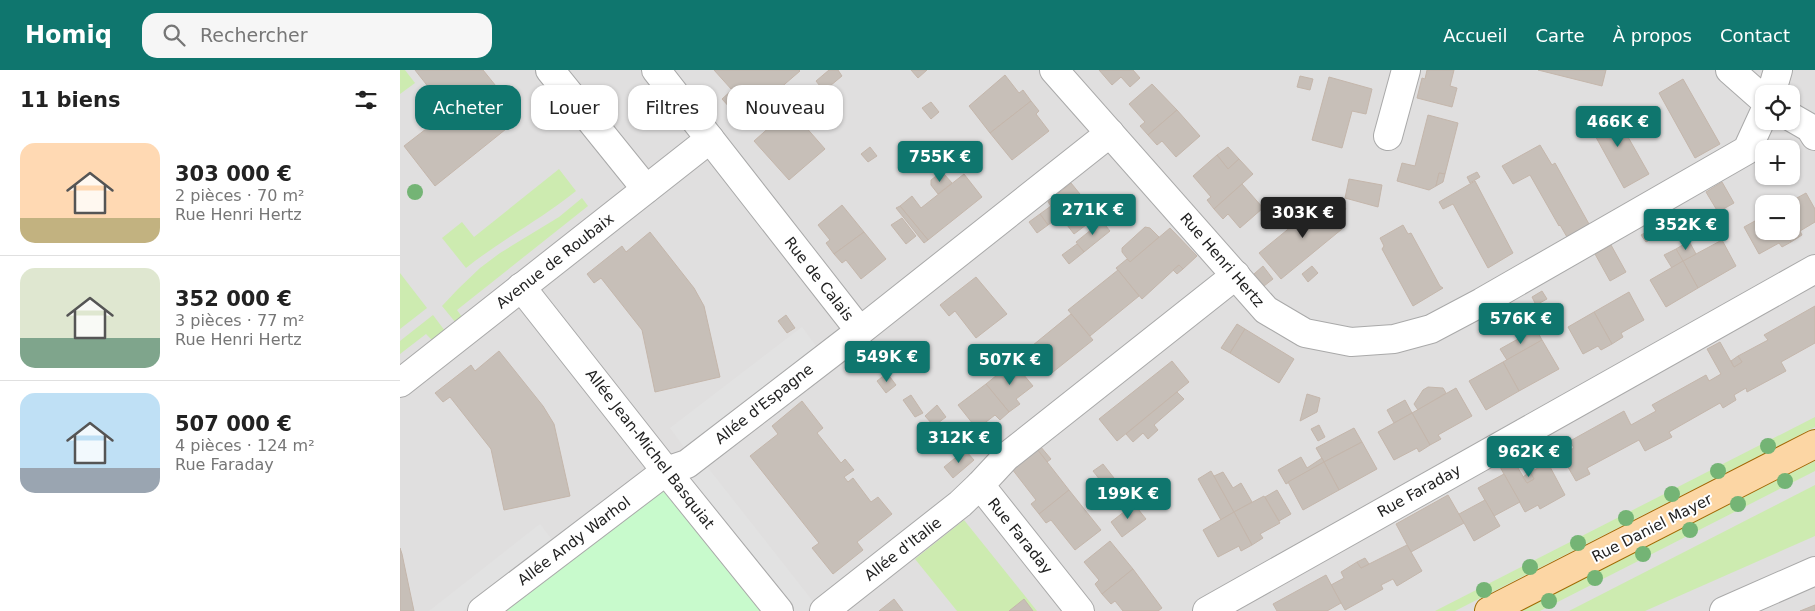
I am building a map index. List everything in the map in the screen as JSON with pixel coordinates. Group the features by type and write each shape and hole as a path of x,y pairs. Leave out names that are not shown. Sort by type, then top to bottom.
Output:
{"main road":[{"name":"Rue Daniel Mayer","path":"1489,611 1815,444"}],"street":[{"path":"550,70 646,189"},
{"name":"Rue de Calais","path":"656,70 860,331 1110,132"},
{"name":"Rue Henri Hertz","path":"1054,70 1266,310 1305,333 1351,342 1394,338 1430,329 1482,302 1747,150 1756,130"},
{"path":"1388,136 1406,70"},
{"path":"1730,70 1755,92"},
{"path":"1774,85 1778,70"},
{"path":"1800,122 1810,128 1815,136"},
{"name":"Avenue de Roubaix","path":"400,383 710,139"},
{"name":"Rue Faraday","path":"1207,611 1815,269"},
{"name":"Rue Faraday","path":"1080,611 980,485 1006,457 1236,275"},
{"name":"Allée Jean-Michel Basquiat","path":"521,288 779,611"},
{"name":"Allée d'Espagne","path":"666,471 687,464 860,331"},
{"name":"Allée Andy Warhol","path":"482,611 666,471"},
{"name":"Allée d'Italie","path":"824,611 945,516 980,485"},
{"path":"1724,611 1815,571"}],"shaded area":[{"path":"400,70 1815,70 1815,611 400,611"},
{"path":"802,327 816,346 684,447 670,428"},
{"path":"705,464 815,604 807,611 794,611 688,477"},
{"path":"540,524 553,541 463,611 429,611"}],"green space":[{"path":"400,70 405,70 415,83 400,94"},
{"path":"559,169 576,191 466,268 442,238 462,222 474,237"},
{"path":"582,198 588,206 457,310 462,317 456,323 442,306 458,289 480,268 500,253 559,217"},
{"path":"400,273 427,308 400,329"},
{"path":"433,315 445,331 433,341 426,334 400,354 400,341"},
{"path":"1815,417 1815,427 1455,611 1435,611"},
{"path":"1815,461 1815,471 1540,611 1521,611"},
{"path":"1815,485 1815,536 1645,611 1569,611"},
{"path":"664,489 761,611 502,611"},
{"path":"964,520 1037,611 957,611 915,559"}],"building":[{"path":"415,70 483,70 495,85 427,85"},
{"path":"714,70 800,71 784,85 728,85"},
{"path":"829,70 838,70 842,76 831,85 819,85 816,81"},
{"path":"911,70 927,70 918,78"},
{"path":"1099,70 1133,70 1140,78 1130,87 1121,77 1112,85"},
{"path":"1427,70 1454,70 1450,86 1457,88 1452,107 1417,98 1422,78 1425,79"},
{"path":"1538,70 1606,70 1602,86"},
{"path":"1005,75 1019,93 1023,90 1031,101 990,133 969,106"},
{"path":"1300,76 1313,79 1310,90 1297,87"},
{"path":"1329,77 1372,89 1366,114 1352,111 1342,148 1312,140"},
{"path":"1683,79 1720,144 1695,158 1659,93"},
{"path":"1152,84 1177,110 1148,135 1140,126 1145,122 1129,104"},
{"path":"727,94 727,104 722,99"},
{"path":"1031,101 1039,111 1036,114 1049,131 1012,160 990,133"},
{"path":"931,102 939,112 931,119 922,108"},
{"path":"1611,107 1649,174 1624,188 1587,121"},
{"path":"1177,110 1200,136 1176,157 1162,141 1157,145 1148,135"},
{"path":"1428,115 1458,123 1445,174 1439,173 1436,186 1429,190 1397,181 1402,163 1415,166"},
{"path":"425,130 505,130 435,186 404,146"},
{"path":"766,130 808,130 825,149 789,180 754,141"},
{"path":"1540,145 1552,165 1555,163 1589,224 1567,237 1530,175 1513,184 1502,166"},
{"path":"870,147 877,156 868,162 861,154"},
{"path":"1228,147 1239,159 1228,169 1217,155"},
{"path":"1217,155 1228,169 1239,159 1253,174 1214,209 1207,200 1211,197 1193,176"},
{"path":"1477,172 1480,177 1470,183 1467,177"},
{"path":"940,173 944,174 952,183 938,194 931,185 931,180"},
{"path":"1439,173 1445,174 1443,182 1436,186"},
{"path":"964,174 982,197 928,240 900,206 912,196 921,208"},
{"path":"1349,179 1382,185 1378,207 1345,198"},
{"path":"1475,181 1513,253 1488,268 1453,204 1443,209 1439,202"},
{"path":"1722,182 1734,203 1718,212 1706,192"},
{"path":"1071,183 1098,216 1074,234 1060,216 1048,225 1040,214 1051,206 1048,202"},
{"path":"1242,184 1263,208 1240,228 1228,214 1223,219 1214,209"},
{"path":"1806,193 1815,209 1815,222 1800,231 1800,196"},
{"path":"1338,199 1346,209 1334,220 1342,229 1281,279 1259,253 1320,203 1326,209"},
{"path":"842,205 864,232 834,254 826,243 830,240 818,225"},
{"path":"900,206 928,240 924,243 896,208"},
{"path":"1040,214 1048,225 1037,233 1029,222"},
{"path":"902,218 916,236 906,244 891,225"},
{"path":"1102,221 1110,231 1084,252 1076,242"},
{"path":"1755,221 1755,240 1790,240 1791,242 1782,247 1779,243 1759,254 1744,227"},
{"path":"1403,225 1408,234 1411,233 1440,286 1443,288 1413,306 1382,249 1384,246 1380,238"},
{"path":"1145,227 1150,228 1159,237 1130,262 1122,252 1122,248"},
{"path":"1170,228 1197,256 1183,269 1179,265 1142,299 1116,268 1127,259 1130,262"},
{"path":"1654,228 1658,235 1646,242 1641,235"},
{"path":"650,232 694,288 704,306 720,377 655,392 642,330 601,278 594,283 587,274 622,246 626,252"},
{"path":"864,232 886,259 861,279 846,260 842,263 834,254"},
{"path":"1722,240 1736,266 1698,288 1683,261"},
{"path":"1689,241 1696,254 1683,261 1676,249"},
{"path":"1077,244 1084,252 1069,264 1062,255"},
{"path":"1611,245 1626,272 1610,281 1595,254"},
{"path":"1676,249 1683,261 1672,268 1664,255"},
{"path":"1683,261 1698,288 1666,307 1650,280"},
{"path":"1179,265 1183,269 1177,274 1173,270"},
{"path":"1263,266 1273,279 1264,286 1254,274"},
{"path":"1312,266 1318,273 1308,282 1302,274"},
{"path":"1118,270 1139,296 1090,336 1068,310"},
{"path":"976,277 1007,314 976,338 955,311 949,316 940,305"},
{"path":"1542,291 1547,299 1536,305 1532,297"},
{"path":"1629,292 1644,320 1621,333 1623,337 1612,344 1594,312"},
{"path":"1815,306 1815,343 1781,362 1786,371 1747,392 1746,388 1734,395 1736,400 1723,408 1720,403 1669,432 1672,437 1645,451 1639,440 1587,468 1590,474 1576,481 1561,455 1574,448 1570,441 1624,411 1631,425 1656,411 1652,405 1706,375 1709,381 1721,374 1707,349 1720,342 1734,367 1742,362 1738,356 1768,340 1764,335"},
{"path":"1594,312 1612,344 1601,350 1598,346 1583,354 1568,327"},
{"path":"1071,314 1093,340 1048,376 1027,350"},
{"path":"786,315 795,328 787,333 778,321"},
{"path":"1237,324 1245,329 1230,353 1221,348"},
{"path":"1245,329 1294,359 1279,383 1230,353"},
{"path":"1536,329 1542,340 1507,360 1500,349"},
{"path":"1542,340 1559,369 1519,391 1503,362"},
{"path":"499,351 543,406 554,424 570,496 504,510 491,449 450,397 443,402 435,393 471,365 475,371"},
{"path":"1738,356 1742,362 1734,367 1731,361"},
{"path":"1172,361 1189,382 1117,441 1099,419"},
{"path":"1013,362 1033,386 1016,399 1020,404 1009,412 986,384"},
{"path":"1503,362 1519,391 1486,410 1469,381"},
{"path":"887,373 896,385 886,393 877,381"},
{"path":"986,384 1009,412 1000,420 995,415 977,429 958,405"},
{"path":"1428,387 1443,388 1446,393 1418,410 1414,404 1423,390"},
{"path":"1456,388 1472,416 1438,435 1441,439 1430,445 1412,413"},
{"path":"1177,392 1184,399 1154,425 1158,430 1148,439 1143,433 1133,442 1126,434"},
{"path":"1307,394 1320,398 1317,412 1300,421"},
{"path":"911,395 923,413 915,417 903,400"},
{"path":"1405,400 1412,413 1394,423 1387,410"},
{"path":"802,401 823,428 817,433 841,463 845,459 854,470 844,477 848,482 853,478 871,502 878,497 892,514 857,542 863,550 833,574 812,548 819,543 750,456 778,434 772,426"},
{"path":"937,405 946,417 934,426 925,416"},
{"path":"1412,413 1430,445 1419,452 1417,448 1394,460 1378,432"},
{"path":"1319,425 1325,437 1318,441 1311,429"},
{"path":"1354,428 1362,442 1324,462 1316,448"},
{"path":"1362,442 1377,469 1339,490 1324,462"},
{"path":"1040,446 1051,459 1047,462 1037,449"},
{"path":"1037,449 1069,490 1039,514 1031,504 1036,500 1012,469"},
{"path":"965,450 974,460 953,478 944,467"},
{"path":"1301,457 1307,468 1322,458 1324,462 1286,484 1278,470"},
{"path":"1512,458 1527,483 1534,479 1530,472 1548,463 1565,495 1540,509 1538,505 1525,512 1499,465"},
{"path":"1324,462 1339,490 1303,510 1288,482"},
{"path":"1103,464 1114,478 1104,485 1093,471"},
{"path":"1211,471 1234,512 1221,520 1198,479"},
{"path":"1223,472 1233,488 1241,483 1252,502 1234,512 1214,476"},
{"path":"1530,472 1534,479 1527,483 1523,477"},
{"path":"1504,474 1520,502 1494,516 1478,488"},
{"path":"1069,490 1101,530 1075,550 1051,520 1046,523 1039,514"},
{"path":"1277,490 1291,514 1279,521 1265,497"},
{"path":"1448,495 1464,523 1411,552 1396,524"},
{"path":"1264,496 1280,523 1260,534 1263,538 1252,545 1234,512"},
{"path":"1485,500 1500,526 1474,541 1459,514"},
{"path":"1134,504 1146,519 1122,537 1111,522"},
{"path":"1234,512 1252,545 1241,551 1239,546 1218,557 1203,530"},
{"path":"1110,541 1133,569 1102,594 1095,584 1099,580 1084,562"},
{"path":"1407,545 1422,571 1397,586 1393,579 1381,585 1383,589 1345,610 1331,585 1344,578 1341,572 1357,562 1361,568"},
{"path":"400,548 402,554 414,611 400,611"},
{"path":"1365,558 1369,564 1361,568 1357,562"},
{"path":"1133,569 1162,608 1158,611 1123,611 1115,601 1111,604 1102,594"},
{"path":"1326,575 1341,603 1327,611 1277,611 1273,604"},
{"path":"894,599 903,611 879,611"},
{"path":"1024,599 1033,611 1009,611"},
{"path":"1815,605 1815,611 1800,611"}]}
